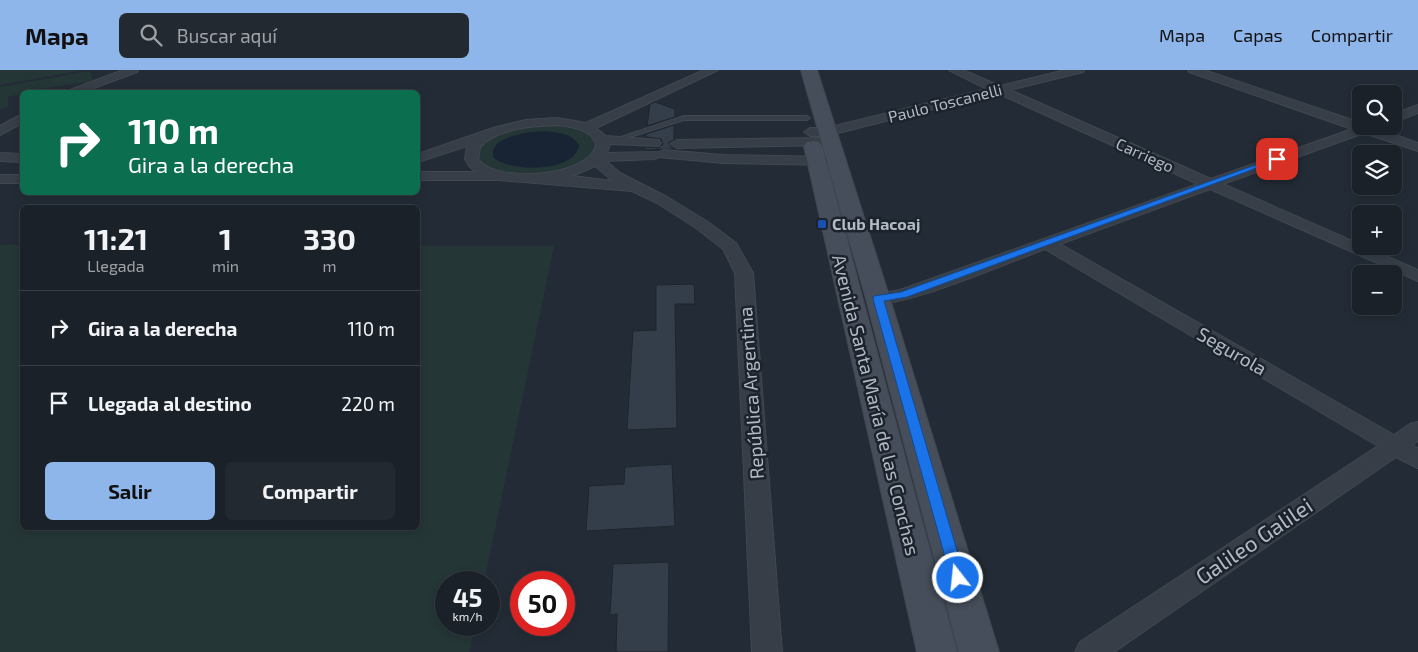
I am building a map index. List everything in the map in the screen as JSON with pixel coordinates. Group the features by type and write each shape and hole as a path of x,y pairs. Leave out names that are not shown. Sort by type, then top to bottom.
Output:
{"main road":[{"name":"Avenida Santa María de las Conchas","path":"795,70 831,154 878,299 979,652"},
{"name":"Avenida Santa María de las Conchas","path":"809,70 831,154 936,652"}],"street":[{"path":"79,90 133,70"},
{"path":"93,90 147,70"},
{"path":"586,128 714,70"},
{"name":"Carriego","path":"954,70 1418,276"},
{"name":"Paulo Toscanelli","path":"831,154 1000,90 1079,70"},
{"path":"1194,70 1352,123"},
{"path":"1402,115 1418,109"},
{"path":"0,121 20,113"},
{"path":"0,131 20,119"},
{"path":"420,157 515,125 534,122 562,123 586,128 607,140 659,149"},
{"path":"878,299 903,295 1352,133"},
{"path":"1386,135 1418,147"},
{"path":"484,136 475,144 470,152 471,160 483,170 504,177"},
{"path":"596,158 607,140"},
{"path":"420,176 539,178 572,171 596,158 721,143 831,154"},
{"path":"721,143 723,159"},
{"path":"680,149 723,159 831,154"},
{"path":"0,157 20,158"},
{"name":"República Argentina","path":"596,158 615,176 678,210 730,246 744,273 767,652"},
{"path":"0,170 20,171"},
{"name":"República Argentina","path":"539,178 604,183 638,188"},
{"path":"0,179 20,179"},
{"name":"Segurola","path":"1046,243 1418,459"},
{"name":"Galileo Galilei","path":"1090,652 1418,430"}],"lane":[{"path":"607,140 684,118 831,154"}],"shaded area":[{"path":"0,70 85,70 0,85"},
{"path":"90,71 93,81 35,90 20,90 20,94 8,97 8,107 0,109 0,87"},
{"path":"538,125 565,126 582,130 594,139 595,151 589,158 573,167 552,173 530,175 502,172 486,167 479,161 477,155 479,149 498,134 512,129","holes":["528,132 570,136 579,145 575,154 566,161 555,165 541,167 514,166 502,163 494,158 493,152 495,147 504,140 517,135"]},
{"path":"0,245 20,245 20,530 420,530 420,246 554,246 486,571 435,571 435,636 473,636 469,652 0,652"}],"water":[{"path":"540,131 572,137 579,145 575,154 566,161 541,167 514,166 502,163 494,158 493,151 496,145 502,141 509,137"}],"building":[{"path":"655,102 675,109 675,117 647,126 650,104"},
{"path":"674,125 674,140 668,143 673,149 645,150 645,147 659,148 663,144 661,139 646,137 646,134"},
{"path":"694,284 695,304 675,304 677,428 627,430 633,331 656,330 656,285"},
{"path":"672,464 675,526 586,531 589,486 624,484 625,467"},
{"path":"669,562 668,652 616,652 617,614 610,615 613,564"}],"place":[{"name":"Club Hacoaj","path":"822,224"}],"route":[{"path":"958,578 878,299 903,295 1277,159"}]}
